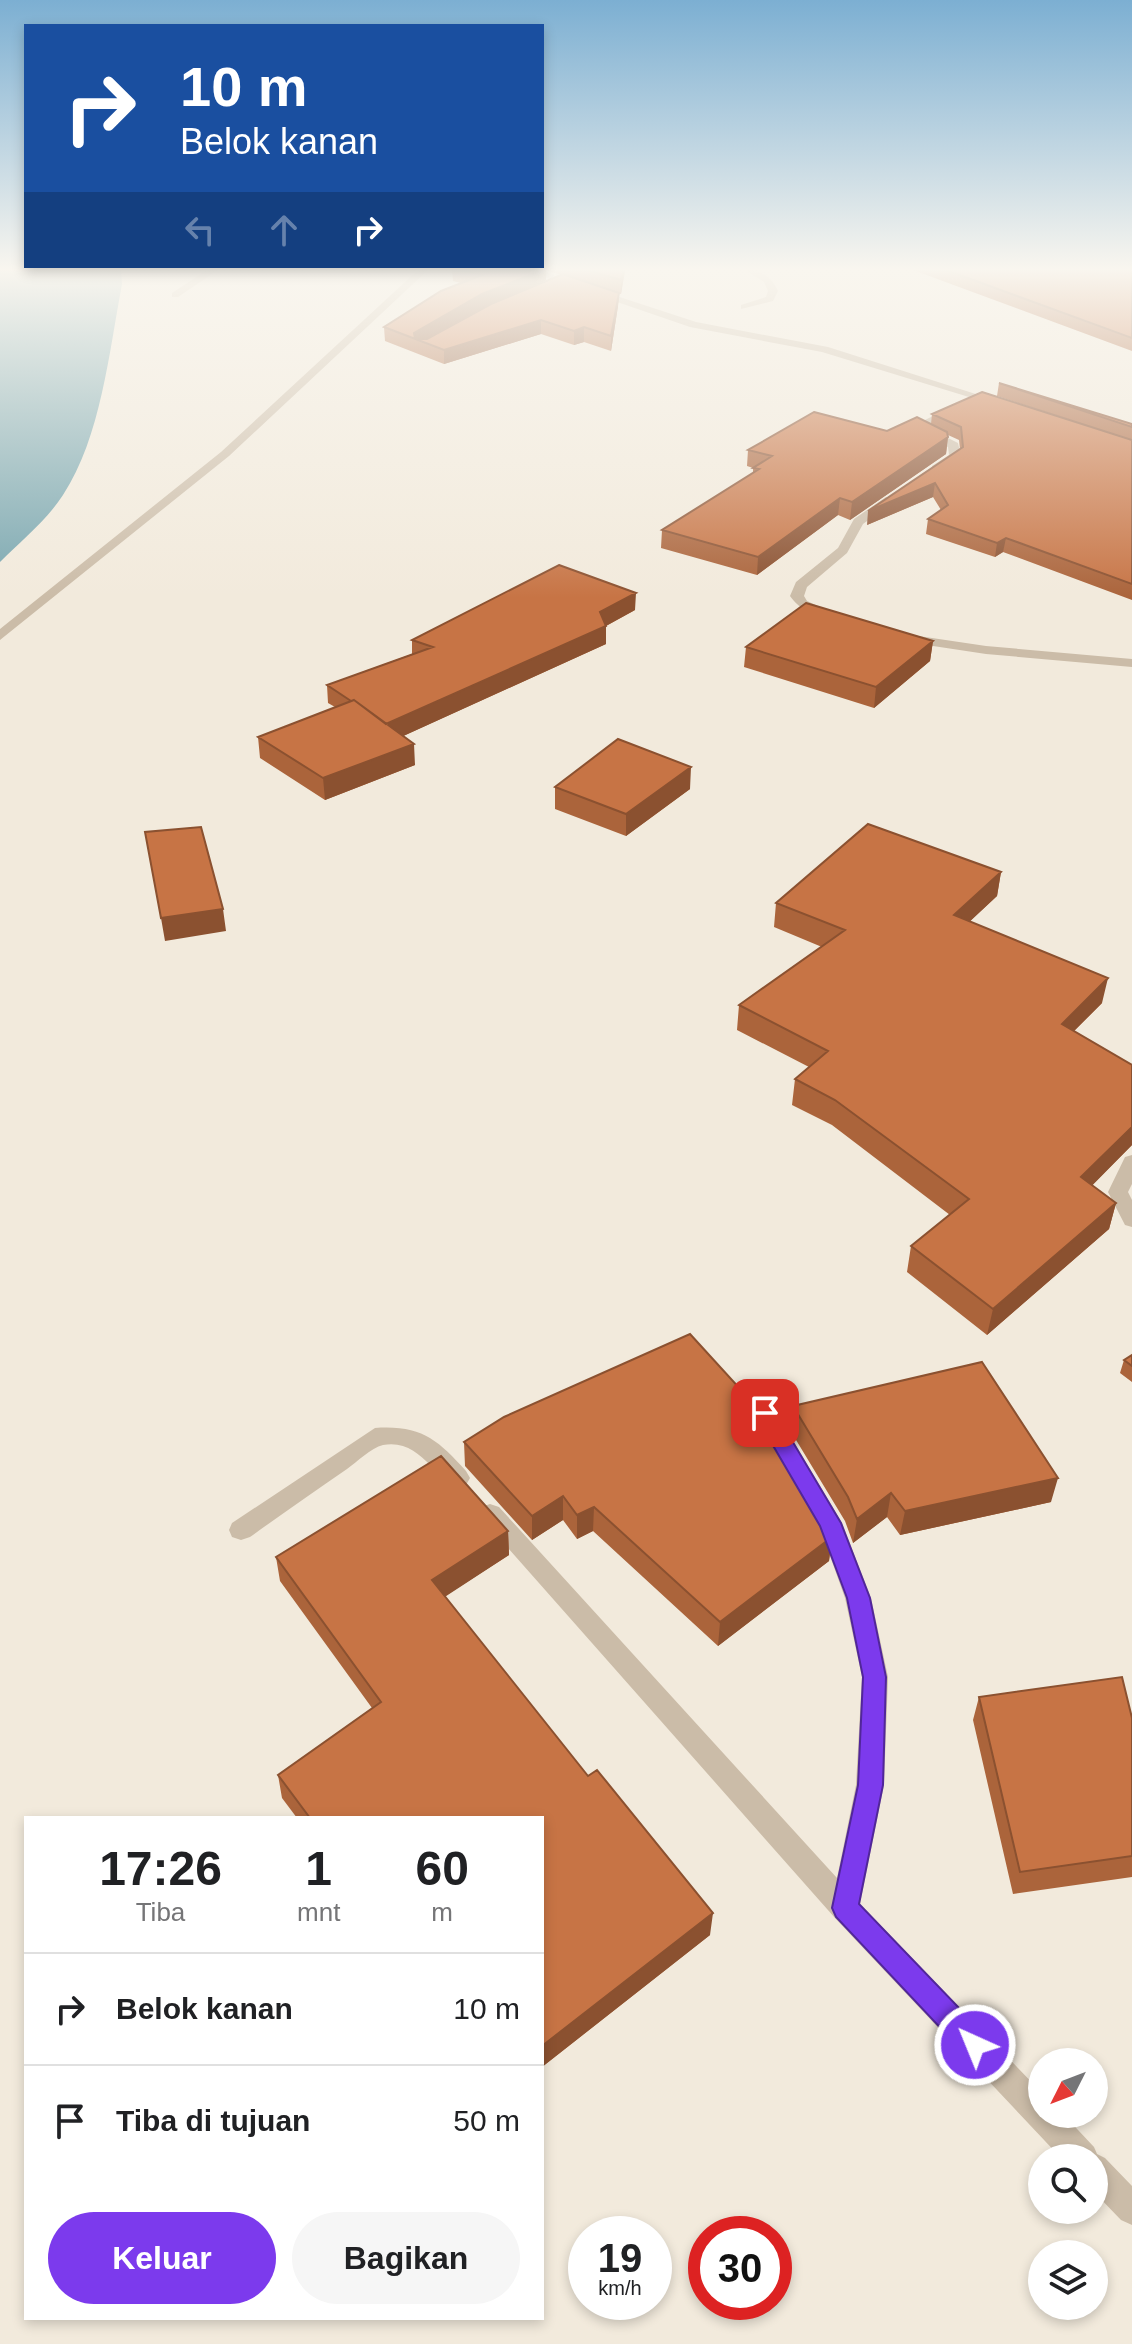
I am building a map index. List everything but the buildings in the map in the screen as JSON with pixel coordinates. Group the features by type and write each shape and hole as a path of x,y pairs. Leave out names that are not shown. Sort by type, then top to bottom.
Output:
{"street":[{"path":"0,636 225,454 305,379"},
{"path":"924,379 1012,407"},
{"path":"930,472 955,456 956,449 950,442 925,432 919,426 982,397"},
{"path":"843,621 802,604 797,596 801,585 843,550 858,522 906,489"},
{"path":"890,635 986,650 1132,663"},
{"path":"1132,1162 1118,1192 1132,1220"},
{"path":"765,1413 830,1523 858,1598 875,1677 870,1785 845,1908"},
{"path":"241,1530 375,1437 402,1434 430,1447 845,1908 1070,2144"},
{"path":"1108,2184 1132,2209"}],"water":[{"path":"0,379 105,379 86,447 63,495 0,562"}],"route":[{"path":"765,1413 830,1523 858,1598 875,1677 870,1785 845,1908 975,2045"}]}
